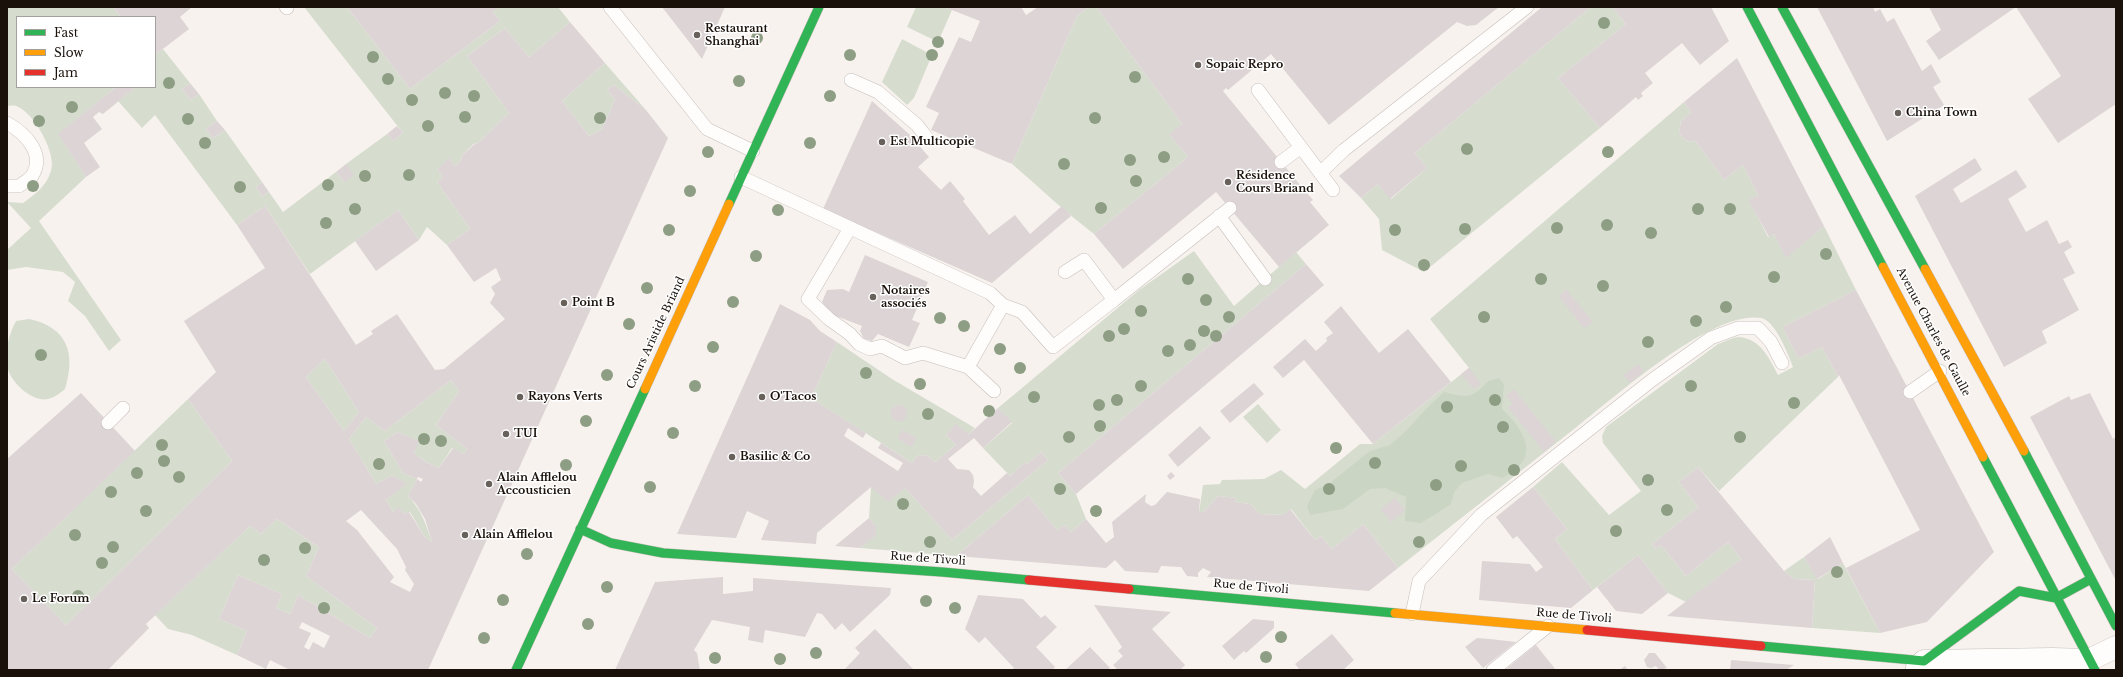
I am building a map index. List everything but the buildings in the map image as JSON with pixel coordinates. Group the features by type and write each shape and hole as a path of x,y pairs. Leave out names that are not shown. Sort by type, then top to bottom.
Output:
{"street":[{"name":"Cours Aristide Briand","path":"516,670 819,7"},
{"name":"Avenue Charles de Gaulle","path":"1747,7 1940,371 2056,598 2092,665"},
{"name":"Avenue Charles de Gaulle","path":"1782,7 1995,397 2116,626"},
{"name":"Rue de Tivoli","path":"580,529 611,543 637,549 680,554 942,572 1548,626 1919,665"},
{"path":"1919,665 2019,591 2056,598 2091,579"},
{"path":"1919,665 2052,658 2092,665 2116,647"}],"lane":[{"path":"610,7 707,129 753,150"},
{"path":"1320,173 1344,150 1527,7"},
{"path":"851,80 878,92 917,125 927,138"},
{"path":"1258,90 1333,190"},
{"path":"7,123 19,130 30,142 37,160 32,176 19,186 7,186"},
{"path":"1282,162 1301,147"},
{"path":"741,177 990,293 1003,305 1022,312 1053,346 1114,300 1230,208"},
{"path":"1219,216 1265,279"},
{"path":"850,228 808,299 829,319 850,334 859,344 870,349 882,346 905,358 923,353 968,367 994,391"},
{"path":"1065,272 1084,260 1114,300"},
{"path":"968,367 1003,305"},
{"path":"1412,614 1419,581 1481,515 1646,385 1711,338 1738,328 1758,328 1772,342 1782,363"},
{"path":"1910,392 1940,371"},
{"path":"108,422 123,408"},
{"path":"1493,670 1548,626"}],"shaded area":[{"path":"7,7 113,7 120,16 16,16 16,88 115,88 59,134 86,177 39,221 121,340 109,351 85,316 68,301 75,282 63,272 26,267 7,270 7,250 31,228 7,202 23,203 36,193 49,177 52,164 51,155 37,125 23,110 15,106 7,106"},
{"path":"304,7 347,7 410,89 500,21 493,12 500,7 558,7 570,22 529,57 505,28 467,56 509,113 477,144 475,143 461,156 462,159 455,166 449,159 437,169 443,177 437,182 470,229 447,245 427,227 419,240 398,210 310,274 265,206 237,225 155,115 142,128 118,101 135,88 156,88 156,54 163,49 190,83 182,89 191,100 199,94 217,121 206,129 213,138 225,130 262,182 256,187 262,196 269,192 283,212 336,172 344,182 346,164 387,134 393,141 403,133"},
{"path":"916,7 944,7 952,10 938,42 907,27"},
{"path":"1089,7 1096,7 1182,124 1170,135 1188,157 1094,234 1012,164 1077,16"},
{"path":"1591,7 1612,7 1626,24 1558,78 1600,128 1424,272 1382,250 1379,219 1361,198 1378,184 1391,199 1427,168 1415,153"},
{"path":"902,39 932,55 914,98 907,105 882,82"},
{"path":"605,63 646,110 614,85 607,90 615,100 602,129 589,136 562,101"},
{"path":"1684,102 1691,112 1681,121 1679,133 1685,140 1693,142 1695,140 1724,180 1743,165 1758,195 1749,200 1768,237 1774,234 1786,257 1824,226 1856,290 1784,326 1784,330 1797,356 1800,358 1822,347 1838,377 1719,491 1698,467 1679,482 1698,507 1652,544 1656,549 1661,545 1686,576 1728,542 1741,559 1686,602 1668,593 1638,555 1593,590 1555,539 1567,529 1533,487 1562,462 1609,515 1641,491 1603,443 1602,436 1606,427 1718,344 1731,339 1739,337 1753,341 1759,345 1768,356 1778,375 1793,367 1776,331 1766,320 1761,318 1740,319 1716,328 1663,359 1398,568 1363,524 1332,549 1321,536 1315,540 1291,509 1283,515 1260,514 1250,504 1235,502 1236,498 1218,496 1203,512 1199,512 1203,485 1220,484 1222,480 1264,479 1281,470 1305,489 1360,444 1373,444 1469,368 1430,319"},
{"path":"1194,251 1234,306 1296,252 1306,264 1058,473 1076,494 1086,519 1071,532 1065,525 1057,530 1028,495 956,556 860,548 876,534 876,526 869,518 871,487 905,488 952,540 1048,460 1041,452 1027,464 1025,462 1010,476 983,448 1012,423 998,408 1139,290"},
{"path":"29,319 53,328 66,344 69,354 70,364 65,389 57,395 47,399 40,399 29,395 15,382 8,371 7,347 16,321"},
{"path":"837,342 892,379 975,428 969,434 956,425 946,435 956,445 935,462 927,455 917,456 912,463 811,398"},
{"path":"325,359 359,412 344,431 306,377"},
{"path":"451,380 459,391 436,425 467,449 464,454 452,448 439,468 426,462 414,453 418,441 397,432 384,441 403,473 417,479 408,496 420,512 432,542 424,536 410,512 404,514 399,508 393,512 386,500 406,484 392,475 376,484 349,439 366,417 385,431"},
{"path":"188,399 232,461 66,625 12,569"},
{"path":"1258,404 1281,430 1267,443 1243,417"},
{"path":"277,519 319,547 306,576 377,628 370,638 298,595 290,614 276,608 282,594 238,575 219,619 247,631 237,655 192,635 168,629 155,615 250,526 261,534"},
{"path":"1804,557 1818,579 1843,563 1880,633 1812,628 1815,580 1794,579 1784,571"}],"green space":[{"path":"1499,378 1504,384 1502,409 1514,421 1526,445 1526,453 1523,461 1514,471 1502,478 1488,474 1462,483 1455,491 1450,505 1421,523 1405,521 1406,497 1385,488 1370,489 1343,509 1310,515 1307,506 1315,490 1330,483 1370,451 1390,445 1406,431 1444,392 1460,396 1472,395 1479,391 1489,381"}],"traffic: fast":[{"path":"729,204 819,7"},
{"path":"1747,7 1883,267"},
{"path":"1782,7 1925,269"},
{"path":"516,670 645,389"},
{"path":"2024,451 2116,626"},
{"path":"1983,457 2095,670"},
{"path":"580,529 611,543 663,553 942,572 1029,580"},
{"path":"1761,646 1924,661 2019,591 2056,598 2091,579"},
{"path":"1129,589 1395,613"}],"traffic: slow":[{"path":"645,389 729,204"},
{"path":"1883,267 1983,457"},
{"path":"1925,269 2024,451"},
{"path":"1395,613 1587,630"}],"traffic: jam":[{"path":"1029,580 1129,589"},
{"path":"1587,630 1761,646"}],"place":[{"name":"Restaurant Shanghai","path":"697,35"},
{"name":"Sopaic Repro","path":"1198,65"},
{"name":"China Town","path":"1898,113"},
{"name":"Est Multicopie","path":"882,142"},
{"name":"Résidence Cours Briand","path":"1228,182"},
{"name":"Notaires associés","path":"873,297"},
{"name":"Point B","path":"564,303"},
{"name":"Rayons Verts","path":"520,397"},
{"name":"O'Tacos","path":"762,397"},
{"name":"TUI","path":"506,434"},
{"name":"Basilic & Co","path":"732,457"},
{"name":"Alain Afflelou Accousticien","path":"489,484"},
{"name":"Alain Afflelou","path":"465,535"},
{"name":"Le Forum","path":"24,599"}]}
